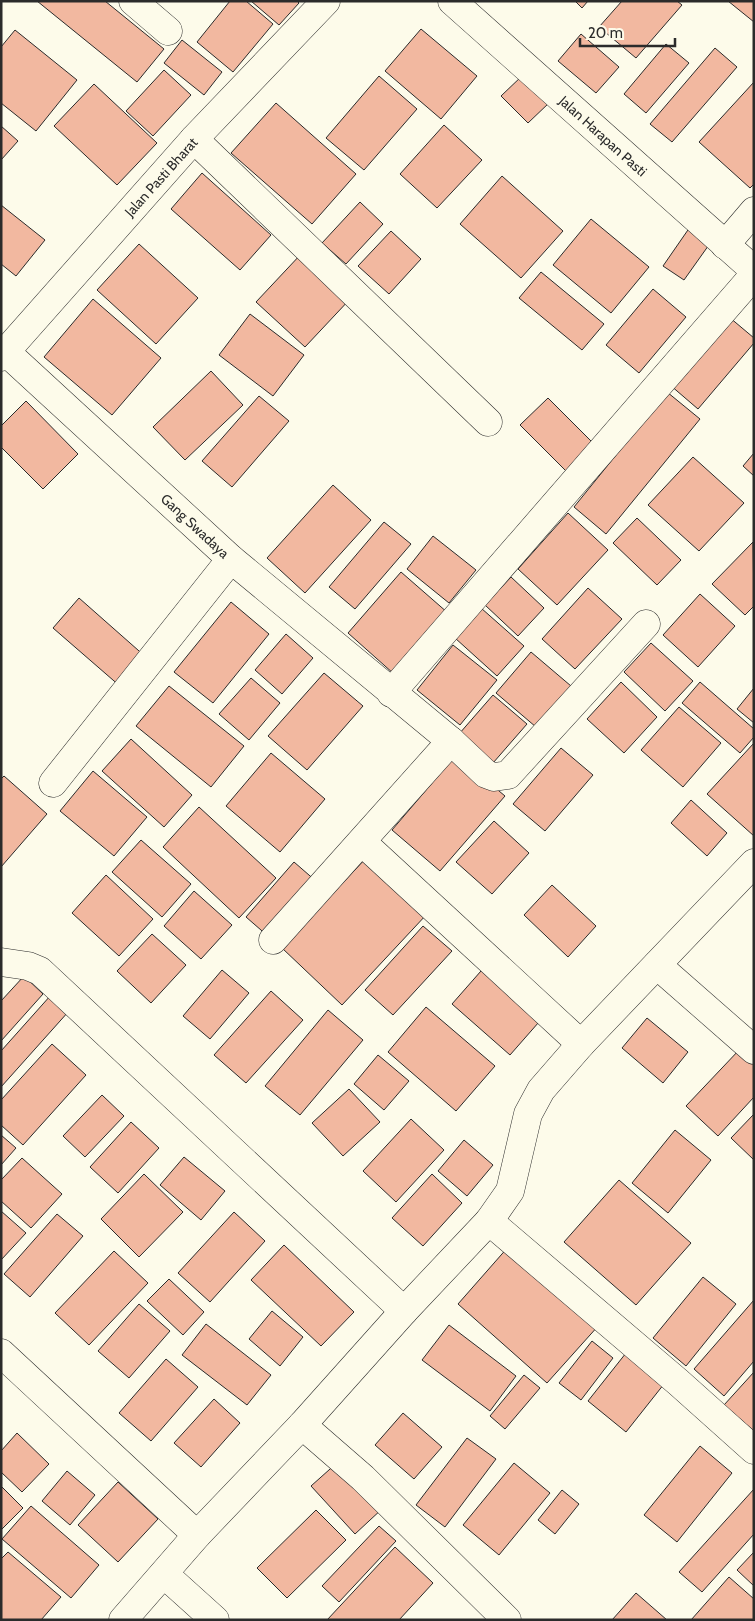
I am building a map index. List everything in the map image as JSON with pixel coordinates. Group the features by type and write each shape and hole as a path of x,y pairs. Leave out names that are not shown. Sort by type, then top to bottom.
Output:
{"street":[{"path":"133,1 168,32"},
{"name":"Jalan Pasti Bharat","path":"4,355 194,139 326,1"},
{"name":"Jalan Harapan Pasti","path":"452,1 754,270"},
{"path":"194,139 488,422"},
{"path":"725,245 754,211"},
{"path":"391,693 754,275"},
{"name":"Gang Swadaya","path":"4,355 231,559 451,741 486,774 494,778 508,776 646,624"},
{"path":"53,783 231,559"},
{"path":"273,940 451,741"},
{"path":"362,842 581,1044"},
{"path":"123,1620 197,1534 302,1425 404,1310 489,1221 510,1191 528,1114 541,1090 581,1044 754,863"},
{"path":"1,962 28,966 40,971 404,1310"},
{"path":"657,965 754,1050"},
{"path":"489,1221 678,1382 754,1450"},
{"path":"1,1353 197,1534"},
{"path":"302,1425 363,1478 507,1620"},
{"path":"164,1574 215,1620"}],"building":[{"path":"37,1 105,1 164,49 137,82"},
{"path":"230,1 246,1 273,24 233,72 197,42"},
{"path":"251,1 297,1 299,3 279,25"},
{"path":"575,1 588,1 582,8"},
{"path":"622,1 677,1 682,5 636,58 599,27"},
{"path":"728,1 754,1 754,22"},
{"path":"421,29 477,76 441,119 385,71"},
{"path":"15,30 77,80 36,131 1,103 1,47"},
{"path":"581,34 619,67 596,93 558,61"},
{"path":"182,40 222,72 204,95 164,63"},
{"path":"666,44 689,63 646,113 624,94"},
{"path":"715,48 737,67 672,142 650,124"},
{"path":"164,70 191,95 153,136 126,111"},
{"path":"523,75 550,102 528,123 501,96"},
{"path":"379,76 417,109 364,170 326,138"},
{"path":"754,82 754,184 750,188 699,142"},
{"path":"94,84 157,143 117,185 54,126"},
{"path":"276,103 356,174 312,224 231,153"},
{"path":"444,125 482,160 437,208 400,174"},
{"path":"1,126 18,141 1,160"},
{"path":"202,173 271,235 240,270 171,209"},
{"path":"502,176 563,231 521,278 460,224"},
{"path":"360,202 383,224 346,264 322,243"},
{"path":"1,205 45,240 16,276 1,264"},
{"path":"591,219 649,267 611,313 553,265"},
{"path":"690,227 711,242 684,280 663,266"},
{"path":"391,231 421,259 389,294 358,266"},
{"path":"139,244 198,298 156,344 97,290"},
{"path":"302,253 351,298 305,347 256,302"},
{"path":"541,272 604,324 582,350 519,298"},
{"path":"653,289 686,317 639,373 606,345"},
{"path":"93,299 161,358 112,415 44,357"},
{"path":"250,314 304,355 273,396 219,355"},
{"path":"729,317 754,338 754,343 698,409 670,385"},
{"path":"211,371 243,405 185,460 153,427"},
{"path":"667,392 700,419 606,534 574,507"},
{"path":"259,396 289,421 232,487 202,461"},
{"path":"548,398 596,446 569,474 520,425"},
{"path":"26,401 78,454 43,489 1,447 1,426"},
{"path":"754,453 754,476 743,466"},
{"path":"693,457 744,503 699,551 648,505"},
{"path":"333,485 371,520 305,593 267,558"},
{"path":"568,513 608,550 557,605 518,569"},
{"path":"637,518 681,560 657,585 613,543"},
{"path":"384,522 411,544 355,609 329,587"},
{"path":"433,536 476,570 449,603 407,569"},
{"path":"753,542 754,606 745,615 712,584"},
{"path":"401,572 448,613 394,674 348,633"},
{"path":"511,577 544,608 518,636 485,605"},
{"path":"588,588 622,619 575,669 542,639"},
{"path":"700,594 735,626 698,667 663,635"},
{"path":"79,598 147,658 121,687 53,628"},
{"path":"231,602 269,634 213,703 174,672"},
{"path":"481,608 524,646 497,676 455,638"},
{"path":"286,634 313,658 282,694 255,670"},
{"path":"651,643 693,681 665,711 624,672"},
{"path":"453,645 497,680 460,725 417,690"},
{"path":"531,652 571,686 536,727 496,693"},
{"path":"324,673 363,706 307,770 268,736"},
{"path":"251,678 280,703 249,740 219,714"},
{"path":"621,682 657,717 624,753 587,719"},
{"path":"700,682 754,729 754,737 740,753 682,703"},
{"path":"169,686 244,746 211,787 136,726"},
{"path":"754,688 754,723 737,709"},
{"path":"493,695 527,724 493,763 459,734"},
{"path":"679,707 721,743 683,787 641,750"},
{"path":"131,739 192,795 164,827 102,771"},
{"path":"754,743 754,836 707,794"},
{"path":"561,748 593,775 545,831 513,804"},
{"path":"271,753 325,799 280,852 226,806"},
{"path":"456,755 505,796 440,871 392,830"},
{"path":"93,771 147,817 114,856 60,811"},
{"path":"4,776 47,814 1,867 1,779"},
{"path":"691,800 727,833 707,856 671,823"},
{"path":"199,807 276,878 239,918 163,847"},
{"path":"494,821 529,853 492,894 456,862"},
{"path":"141,840 191,884 162,917 112,872"},
{"path":"367,857 427,914 342,1005 282,948"},
{"path":"294,862 317,882 269,937 246,917"},
{"path":"106,875 153,919 119,956 72,913"},
{"path":"552,885 596,926 568,957 524,915"},
{"path":"194,891 232,925 201,959 164,926"},
{"path":"423,926 452,951 393,1015 365,990"},
{"path":"152,934 186,965 151,1003 117,971"},
{"path":"488,963 546,1014 510,1055 452,1004"},
{"path":"222,970 249,993 210,1039 183,1016"},
{"path":"24,976 43,994 1,1041 1,1001"},
{"path":"271,991 303,1020 246,1083 214,1055"},
{"path":"51,995 69,1011 1,1087 1,1051"},
{"path":"426,1007 495,1066 456,1111 388,1052"},
{"path":"328,1010 363,1040 300,1115 265,1086"},
{"path":"647,1018 688,1052 663,1083 622,1048"},
{"path":"52,1044 86,1075 23,1145 1,1125 1,1100"},
{"path":"740,1049 754,1062 754,1097 718,1136 686,1106"},
{"path":"378,1055 409,1081 384,1110 354,1084"},
{"path":"349,1089 380,1122 343,1156 312,1123"},
{"path":"102,1095 124,1116 85,1157 63,1136"},
{"path":"754,1114 754,1160 731,1138"},
{"path":"411,1119 444,1150 396,1202 363,1171"},
{"path":"131,1122 159,1148 118,1193 90,1167"},
{"path":"675,1130 711,1160 668,1213 632,1183"},
{"path":"1,1135 16,1148 1,1165"},
{"path":"464,1140 493,1165 467,1196 438,1171"},
{"path":"184,1157 225,1191 201,1220 160,1185"},
{"path":"22,1158 62,1194 31,1228 1,1201 1,1180"},
{"path":"144,1174 183,1212 139,1257 101,1219"},
{"path":"432,1174 462,1203 423,1246 392,1218"},
{"path":"619,1180 691,1243 636,1305 564,1242"},
{"path":"1,1211 26,1233 1,1260"},
{"path":"234,1212 265,1241 210,1302 178,1273"},
{"path":"57,1214 83,1236 30,1297 4,1274"},
{"path":"284,1245 354,1312 321,1346 251,1280"},
{"path":"509,1246 599,1325 547,1383 458,1304"},
{"path":"114,1251 148,1283 89,1345 55,1313"},
{"path":"703,1277 736,1304 686,1366 653,1338"},
{"path":"169,1279 204,1312 183,1335 147,1301"},
{"path":"754,1300 754,1361 724,1396 694,1369"},
{"path":"139,1304 170,1331 129,1378 98,1351"},
{"path":"272,1311 303,1337 280,1366 249,1339"},
{"path":"206,1324 271,1375 247,1405 182,1355"},
{"path":"449,1325 516,1376 490,1411 422,1360"},
{"path":"592,1341 613,1358 581,1400 559,1383"},
{"path":"626,1353 664,1384 626,1432 588,1401"},
{"path":"166,1359 198,1387 151,1441 119,1413"},
{"path":"754,1372 754,1431 724,1405"},
{"path":"524,1375 540,1388 505,1429 490,1416"},
{"path":"214,1399 240,1423 201,1467 174,1443"},
{"path":"403,1413 442,1447 414,1479 375,1445"},
{"path":"17,1433 49,1464 22,1492 1,1472 1,1451"},
{"path":"467,1438 496,1459 445,1527 416,1505"},
{"path":"700,1446 732,1473 677,1542 644,1515"},
{"path":"339,1461 383,1508 355,1534 311,1486"},
{"path":"514,1463 550,1493 499,1555 463,1525"},
{"path":"67,1471 95,1495 70,1525 42,1501"},
{"path":"118,1482 158,1519 118,1562 78,1525"},
{"path":"1,1486 23,1508 1,1530"},
{"path":"754,1489 754,1534 702,1592 679,1572"},
{"path":"562,1490 579,1504 555,1534 538,1520"},
{"path":"31,1506 99,1565 71,1598 2,1539"},
{"path":"316,1510 346,1540 287,1598 257,1568"},
{"path":"379,1526 396,1541 339,1602 322,1586"},
{"path":"395,1547 433,1583 399,1620 327,1620"},
{"path":"8,1552 61,1597 41,1620 1,1620 1,1559"},
{"path":"754,1552 754,1586 737,1570"},
{"path":"729,1577 754,1599 754,1620 691,1620"},
{"path":"636,1593 667,1620 612,1620"}]}
